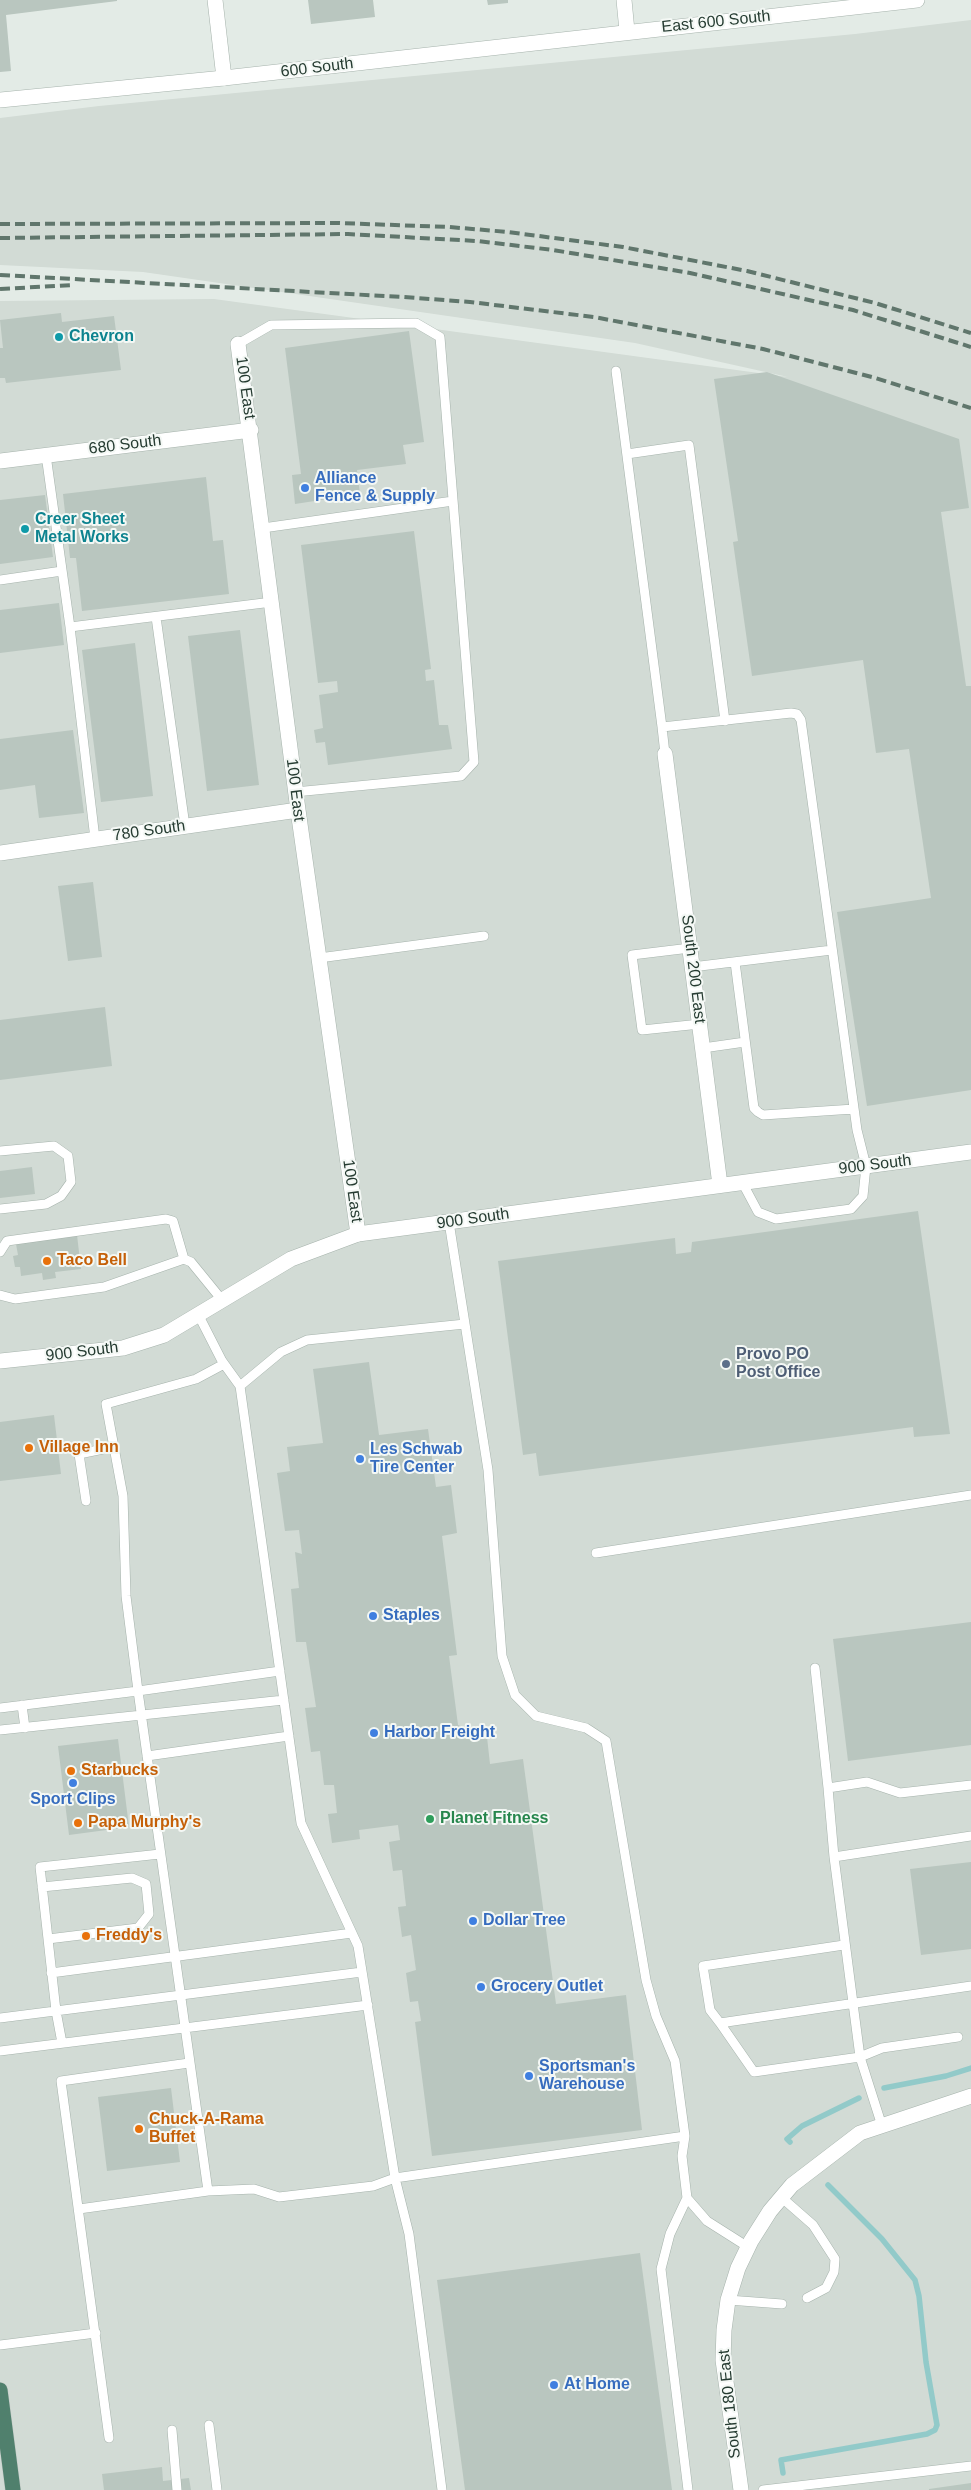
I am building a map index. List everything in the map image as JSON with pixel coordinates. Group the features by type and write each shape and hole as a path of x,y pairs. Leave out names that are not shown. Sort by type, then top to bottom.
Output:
{"highway":[{"path":"0,2390 3,2431 13,2490"}],"street":[{"path":"215,0 224,78"},
{"path":"624,0 631,31"},
{"name":"East 600 South","path":"631,31 917,0"},
{"name":"600 South","path":"0,100 224,78 631,31"},
{"name":"100 East","path":"238,344 251,430 295,792 358,1234"},
{"name":"680 South","path":"0,460 251,430"},
{"name":"South 200 East","path":"665,754 720,1185"},
{"name":"780 South","path":"0,853 298,810"},
{"name":"900 South","path":"0,1361 123,1348 164,1335 291,1259 358,1234 971,1152"},
{"name":"South 180 East","path":"741,2490 723,2360 728,2300 738,2268 748,2247 781,2197 812,2168 860,2133 971,2096"}],"lane":[{"path":"238,344 270,325 416,323 440,338 474,762 461,776 295,792"},
{"path":"616,371 665,754"},
{"path":"627,454 689,445 725,721"},
{"path":"46,455 70,627 95,839"},
{"path":"263,528 453,501"},
{"path":"0,580 62,571"},
{"path":"70,627 272,602"},
{"path":"156,617 184,826"},
{"path":"662,727 791,713 797,714 801,720 854,1109 866,1166 864,1196 851,1210 776,1219 758,1212 742,1182"},
{"path":"319,958 484,936"},
{"path":"690,948 632,955 642,1030 700,1024"},
{"path":"692,967 832,950"},
{"path":"735,962 754,1108 763,1114 854,1109"},
{"path":"703,1048 745,1042"},
{"path":"0,1151 54,1146 68,1156 71,1182 61,1196 46,1204 0,1209"},
{"path":"0,1252 7,1240 166,1219 173,1222 184,1259"},
{"path":"449,1222 488,1470 502,1656 515,1695 536,1716 586,1728 606,1741 646,1980 656,2016 675,2061 685,2136 682,2156 687,2198 670,2234 661,2269 688,2490"},
{"path":"0,1295 15,1299 104,1287 184,1259 191,1262 222,1300"},
{"path":"198,1314 224,1364 240,1386 301,1823 358,1946 395,2178 409,2234 442,2490"},
{"path":"240,1386 281,1352 307,1340 465,1324"},
{"path":"208,2191 138,1691 126,1596 123,1496 106,1404 196,1379 224,1364"},
{"path":"86,1501 79,1454 113,1448"},
{"path":"596,1552 971,1495"},
{"path":"815,1668 834,1857 852,2005 860,2057 882,2126"},
{"path":"0,1708 280,1671"},
{"path":"0,1730 284,1700"},
{"path":"22,1705 25,1728"},
{"path":"147,1756 289,1736"},
{"path":"828,1788 867,1782 900,1793 971,1785"},
{"path":"834,1857 971,1836"},
{"path":"62,2043 51,1973 40,1867 160,1854"},
{"path":"42,1887 132,1878 146,1884 149,1914 138,1928 48,1939"},
{"path":"51,1973 352,1934"},
{"path":"844,1945 703,1966 710,2010 754,2072 860,2057 882,2048 958,2037"},
{"path":"0,2018 362,1972"},
{"path":"720,2023 971,1986"},
{"path":"0,2051 368,2005"},
{"path":"109,2438 61,2081 190,2063"},
{"path":"79,2208 208,2191 254,2189 279,2197 373,2186 395,2178 685,2136"},
{"path":"781,2197 814,2225 835,2259 834,2272 826,2288 807,2298"},
{"path":"687,2198 708,2221 748,2247"},
{"path":"728,2300 782,2304"},
{"path":"0,2345 96,2332"},
{"path":"209,2425 217,2490"},
{"path":"172,2430 177,2490"},
{"path":"762,2490 971,2466"}],"shaded area":[{"path":"971,20 971,2490 0,2490 0,301 214,299 788,377 635,343 143,272 0,265 0,118 99,106 855,34"}],"building":[{"path":"0,0 117,1 6,15 11,71 0,72"},
{"path":"308,0 373,0 375,17 311,24"},
{"path":"487,0 508,0 508,3 488,5"},
{"name":"Chevron","path":"61,313 62,322 114,316 121,370 6,383 5,378 0,378 0,348 3,348 0,320"},
{"path":"409,331 424,442 403,445 406,464 357,470 360,494 295,504 292,475 301,474 285,348"},
{"path":"767,372 959,439 969,508 941,512 966,686 971,686 971,1090 867,1106 837,912 931,898 909,749 876,753 863,660 752,676 733,542 738,541 714,379"},
{"path":"206,477 213,541 223,540 229,594 82,611 76,558 70,558 63,494"},
{"name":"Creer Sheet Metal Works","path":"45,495 53,557 0,564 0,500"},
{"path":"414,531 431,669 425,670 426,681 434,680 439,725 448,725 452,749 328,765 325,742 316,743 314,730 323,728 319,695 338,692 337,681 318,683 301,545"},
{"path":"59,603 64,645 0,653 0,610"},
{"path":"240,630 259,785 207,791 188,636"},
{"path":"135,643 153,796 101,802 82,650"},
{"path":"73,730 84,813 39,818 35,785 0,790 0,739"},
{"path":"93,882 102,957 68,961 58,886"},
{"path":"105,1007 112,1066 0,1080 0,1020"},
{"path":"32,1167 35,1194 0,1198 0,1171"},
{"name":"Provo PO Post Office","path":"918,1211 950,1434 914,1437 913,1427 539,1476 536,1453 523,1455 498,1261 675,1238 676,1254 691,1252 692,1242"},
{"name":"Taco Bell","path":"77,1235 81,1269 55,1272 56,1278 43,1280 42,1273 21,1276 20,1267 15,1267 13,1256 18,1255 16,1244"},
{"path":"369,1362 379,1435 428,1429 436,1487 451,1485 457,1533 442,1536 457,1655 449,1656 458,1725 487,1737 490,1764 523,1759 556,2004 626,1995 642,2130 432,2156 415,2022 421,2021 418,2001 410,2002 406,1973 416,1970 411,1935 402,1937 398,1907 406,1906 402,1870 393,1871 389,1842 400,1840 398,1825 359,1830 360,1839 332,1843 328,1814 337,1813 334,1785 324,1785 320,1751 311,1752 305,1708 316,1707 306,1642 296,1642 291,1589 299,1588 295,1552 302,1554 299,1530 285,1531 277,1473 290,1471 287,1447 323,1443 313,1369"},
{"name":"Village Inn","path":"54,1415 61,1474 0,1481 0,1422"},
{"path":"971,1622 971,1745 848,1761 833,1639"},
{"path":"118,1739 129,1827 69,1835 58,1746"},
{"path":"971,1862 971,1949 921,1955 910,1869"},
{"name":"Chuck-A-Rama Buffet","path":"171,2088 180,2162 107,2171 98,2097"},
{"name":"At Home","path":"640,2253 672,2490 465,2490 437,2280"},
{"path":"162,2467 163,2481 189,2478 191,2490 104,2490 102,2474"},
{"path":"971,2483 971,2490 929,2490 929,2489"}],"waterway":[{"path":"884,2088 946,2076 971,2068"},
{"path":"790,2142 787,2139 802,2126 859,2098"},
{"path":"783,2473 781,2460 927,2434 935,2430 937,2425 926,2362 919,2296 915,2280 882,2239 828,2185"}],"railway":[{"path":"0,224 338,223 449,227 508,232 623,247 747,271 875,303 971,333"},
{"path":"0,238 348,234 477,241 553,250 690,273 853,310 971,347"},
{"path":"0,275 403,297 470,302 594,317 763,349 872,377 971,408"},
{"path":"0,289 73,285"}],"place":[{"name":"Chevron","path":"59,337"},
{"name":"Alliance Fence & Supply","path":"305,488"},
{"name":"Creer Sheet Metal Works","path":"25,529"},
{"name":"Taco Bell","path":"47,1261"},
{"name":"Provo PO Post Office","path":"726,1364"},
{"name":"Village Inn","path":"29,1448"},
{"name":"Les Schwab Tire Center","path":"360,1459"},
{"name":"Staples","path":"373,1616"},
{"name":"Harbor Freight","path":"374,1733"},
{"name":"Starbucks","path":"71,1771"},
{"name":"Sport Clips","path":"73,1783"},
{"name":"Planet Fitness","path":"430,1819"},
{"name":"Papa Murphy's","path":"78,1823"},
{"name":"Dollar Tree","path":"473,1921"},
{"name":"Freddy's","path":"86,1936"},
{"name":"Grocery Outlet","path":"481,1987"},
{"name":"Sportsman's Warehouse","path":"529,2076"},
{"name":"Chuck-A-Rama Buffet","path":"139,2129"},
{"name":"At Home","path":"554,2385"}]}
